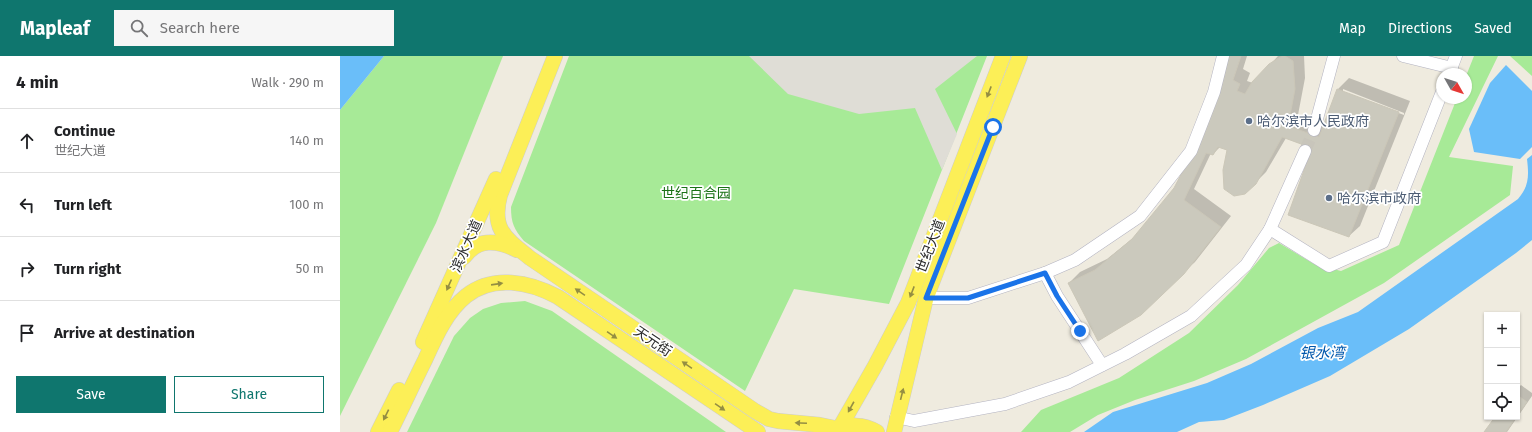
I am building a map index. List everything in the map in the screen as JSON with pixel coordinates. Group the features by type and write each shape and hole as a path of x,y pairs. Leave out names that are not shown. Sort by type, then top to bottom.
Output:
{"main road":[{"name":"滨水大道","path":"378,432 430,326 487,201 545,56"},
{"name":"滨水大道","path":"497,208 500,195 555,56"},
{"name":"世纪大道","path":"837,430 875,366 908,303 1003,56"},
{"name":"世纪大道","path":"895,425 926,298 1020,56"},
{"name":"天元街","path":"497,208 497,219 503,233 527,255 755,411 778,421 820,424 837,430"},
{"path":"458,264 470,250 476,246 487,243 506,245 527,255"},
{"name":"天元街","path":"390,432 444,321 465,296 486,286 509,282 534,286 558,297 758,432"},
{"path":"837,430 860,425 877,432"}],"lane":[{"path":"926,298 968,298 1045,273 1076,260 1140,216 1191,151 1214,92 1222,56"},
{"path":"1314,130 1334,56"},
{"path":"1403,56 1441,68"},
{"path":"1451,68 1456,56"},
{"path":"1270,228 1330,266 1383,242 1437,104"},
{"path":"895,425 1005,404 1069,382 1125,354 1190,316 1246,265 1270,228 1305,151"},
{"path":"1045,273 1057,296 1102,365"}],"green space":[{"path":"384,56 503,56 436,223 340,416 340,110"},
{"name":"世纪百合园","path":"569,56 987,56 889,304 794,289 745,391 524,241 515,229 512,222 511,207"},
{"path":"1474,56 1498,56 1449,157 1513,166 1510,195 1384,283 1246,359 1194,381 1135,400 1098,415 1070,432 1021,432 1041,410 1119,378 1189,333 1238,285 1269,248 1279,243 1314,264 1341,271 1399,245 1455,104 1472,104 1472,68 1469,68"},
{"path":"1510,56 1532,56 1532,76"},
{"path":"525,301 552,311 726,432 407,432 454,336 470,318 483,309 501,303"}],"shaded area":[{"path":"749,56 977,56 935,89 957,134 942,170 915,108 859,114 788,94"}],"water":[{"path":"340,56 384,56 340,110"},
{"path":"1506,65 1532,91 1532,147 1520,159 1474,152 1469,129 1490,83"},
{"name":"银水湾","path":"1532,155 1532,240 1409,329 1330,376 1224,420 1199,422 1177,432 1084,432 1113,412 1207,383 1251,364 1318,328 1358,312 1518,199 1526,185 1528,176 1527,159"}],"building":[{"name":"哈尔滨市政府","path":"1229,56 1241,56 1233,80 1240,84 1237,91 1245,94 1252,82 1269,64 1282,56 1285,56 1293,61 1295,89 1288,126 1319,137 1337,89 1399,112 1349,237 1288,215 1312,148 1282,137 1256,184 1245,194 1234,196 1224,189 1223,170 1227,150 1218,147 1213,155 1206,153 1184,200 1221,227 1184,274 1141,315 1098,341 1068,283 1095,270 1132,239 1174,188 1196,146 1222,84"},
{"path":"1520,397 1527,402 1520,412"},
{"path":"1493,420 1514,420 1506,432 1484,432"}],"tunnel":[{"path":"1305,151 1314,130"}],"place":[{"name":"哈尔滨市人民政府","path":"1249,121"},
{"name":"哈尔滨市政府","path":"1329,198"}],"route":[{"path":"993,127 926,298 968,298 1045,273 1057,296 1080,331"}]}
